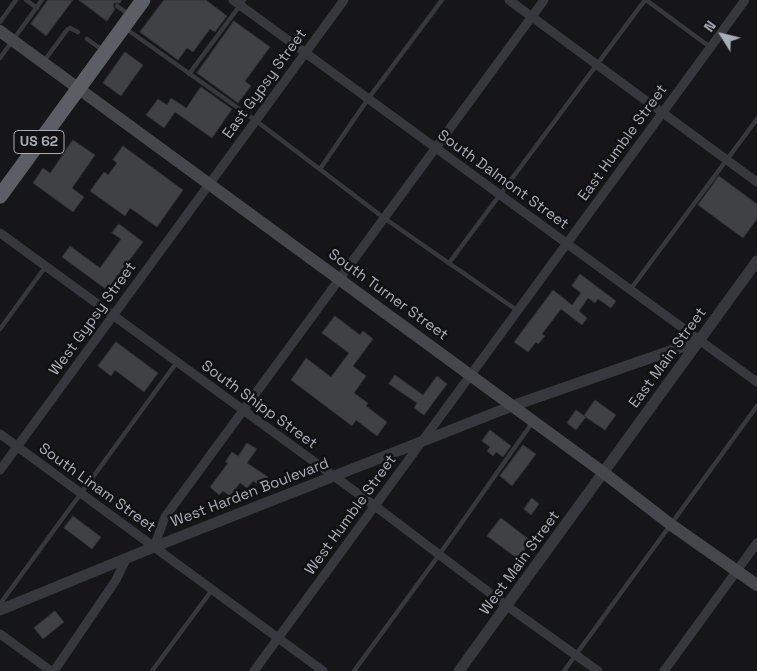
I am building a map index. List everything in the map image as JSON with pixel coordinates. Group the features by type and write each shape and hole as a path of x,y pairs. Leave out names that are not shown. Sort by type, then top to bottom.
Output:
{"highway":[{"name":"US 62","path":"0,196 143,0"}],"main road":[{"name":"South Turner Street","path":"0,31 533,421 670,524 757,585"}],"street":[{"name":"East Gypsy Street","path":"208,184 344,0"},
{"path":"509,0 757,182"},
{"path":"154,547 165,517 544,0"},
{"name":"East Humble Street","path":"471,376 744,0"},
{"name":"South Dalmont Street","path":"239,2 305,53 757,382"},
{"name":"West Gypsy Street","path":"0,470 208,184"},
{"name":"South Shipp Street","path":"0,233 375,506 506,606 598,671"},
{"name":"East Main Street","path":"604,474 757,261"},
{"name":"West Harden Boulevard","path":"0,610 154,547 512,406 699,340"},
{"name":"West Humble Street","path":"254,671 471,376"},
{"name":"South Linam Street","path":"0,434 322,671"},
{"name":"West Main Street","path":"459,671 604,474"},
{"path":"664,671 757,543"},
{"path":"0,634 52,671 116,580 126,559"}],"lane":[{"path":"0,22 16,0"},
{"path":"26,0 37,8"},
{"path":"0,58 42,0"},
{"path":"320,169 368,99 442,0"},
{"path":"449,263 645,0 710,47"},
{"path":"189,74 239,2"},
{"path":"117,6 127,22 189,74 255,120 384,218 518,311"},
{"path":"43,63 67,30 70,28 78,32"},
{"path":"87,39 105,52"},
{"path":"630,290 757,119"},
{"path":"0,329 46,266"},
{"path":"0,604 177,362"},
{"path":"564,671 757,406"},
{"path":"354,671 439,555 533,421"},
{"path":"152,671 212,590"}],"building":[{"path":"48,0 73,0 46,36 31,24"},
{"path":"79,0 122,0 120,3 114,3 115,9 107,21"},
{"path":"164,0 206,0 227,16 215,32 210,29 193,52 187,48 178,60 140,32"},
{"path":"234,21 270,47 245,81 251,86 238,103 197,73"},
{"path":"125,52 143,65 121,96 103,83"},
{"path":"201,87 232,109 212,138 175,112 164,128 146,115 158,99 167,105 171,98 186,108"},
{"path":"73,140 95,155 72,188 84,197 73,212 33,183 43,168 50,173"},
{"path":"123,146 183,190 157,227 130,208 125,216 90,191 104,172 108,175 117,163 113,160"},
{"path":"719,176 757,204 757,219 743,238 698,205"},
{"path":"119,224 143,242 107,290 62,257 70,246 100,268 121,239 112,233"},
{"path":"580,274 616,301 611,308 598,299 595,303 588,298 579,311 587,318 582,325 561,309 542,334 545,336 538,344 536,342 528,352 514,342 553,290 572,305 581,293 572,286"},
{"path":"335,316 360,335 363,331 373,339 353,366 366,376 354,393 368,403 366,406 387,422 377,436 356,420 352,426 291,380 306,358 331,377 349,353 322,333"},
{"path":"116,342 158,373 144,392 115,370 111,376 98,366"},
{"path":"395,375 423,395 437,376 447,384 424,415 414,408 417,403 389,384"},
{"path":"595,400 616,415 605,430 584,416"},
{"path":"576,410 586,417 576,430 567,423"},
{"path":"490,430 511,446 503,457 496,452 493,456 487,451 490,447 482,441"},
{"path":"247,443 257,449 247,463 268,477 261,486 253,481 247,488 240,483 230,496 223,491 219,495 210,487 228,463 225,462 232,452 238,456"},
{"path":"523,445 536,454 512,486 500,476"},
{"path":"532,498 539,504 531,515 524,509"},
{"path":"73,516 101,537 92,549 64,528"},
{"path":"501,518 531,541 518,559 487,536"},
{"path":"55,611 64,622 43,639 34,628"}]}
